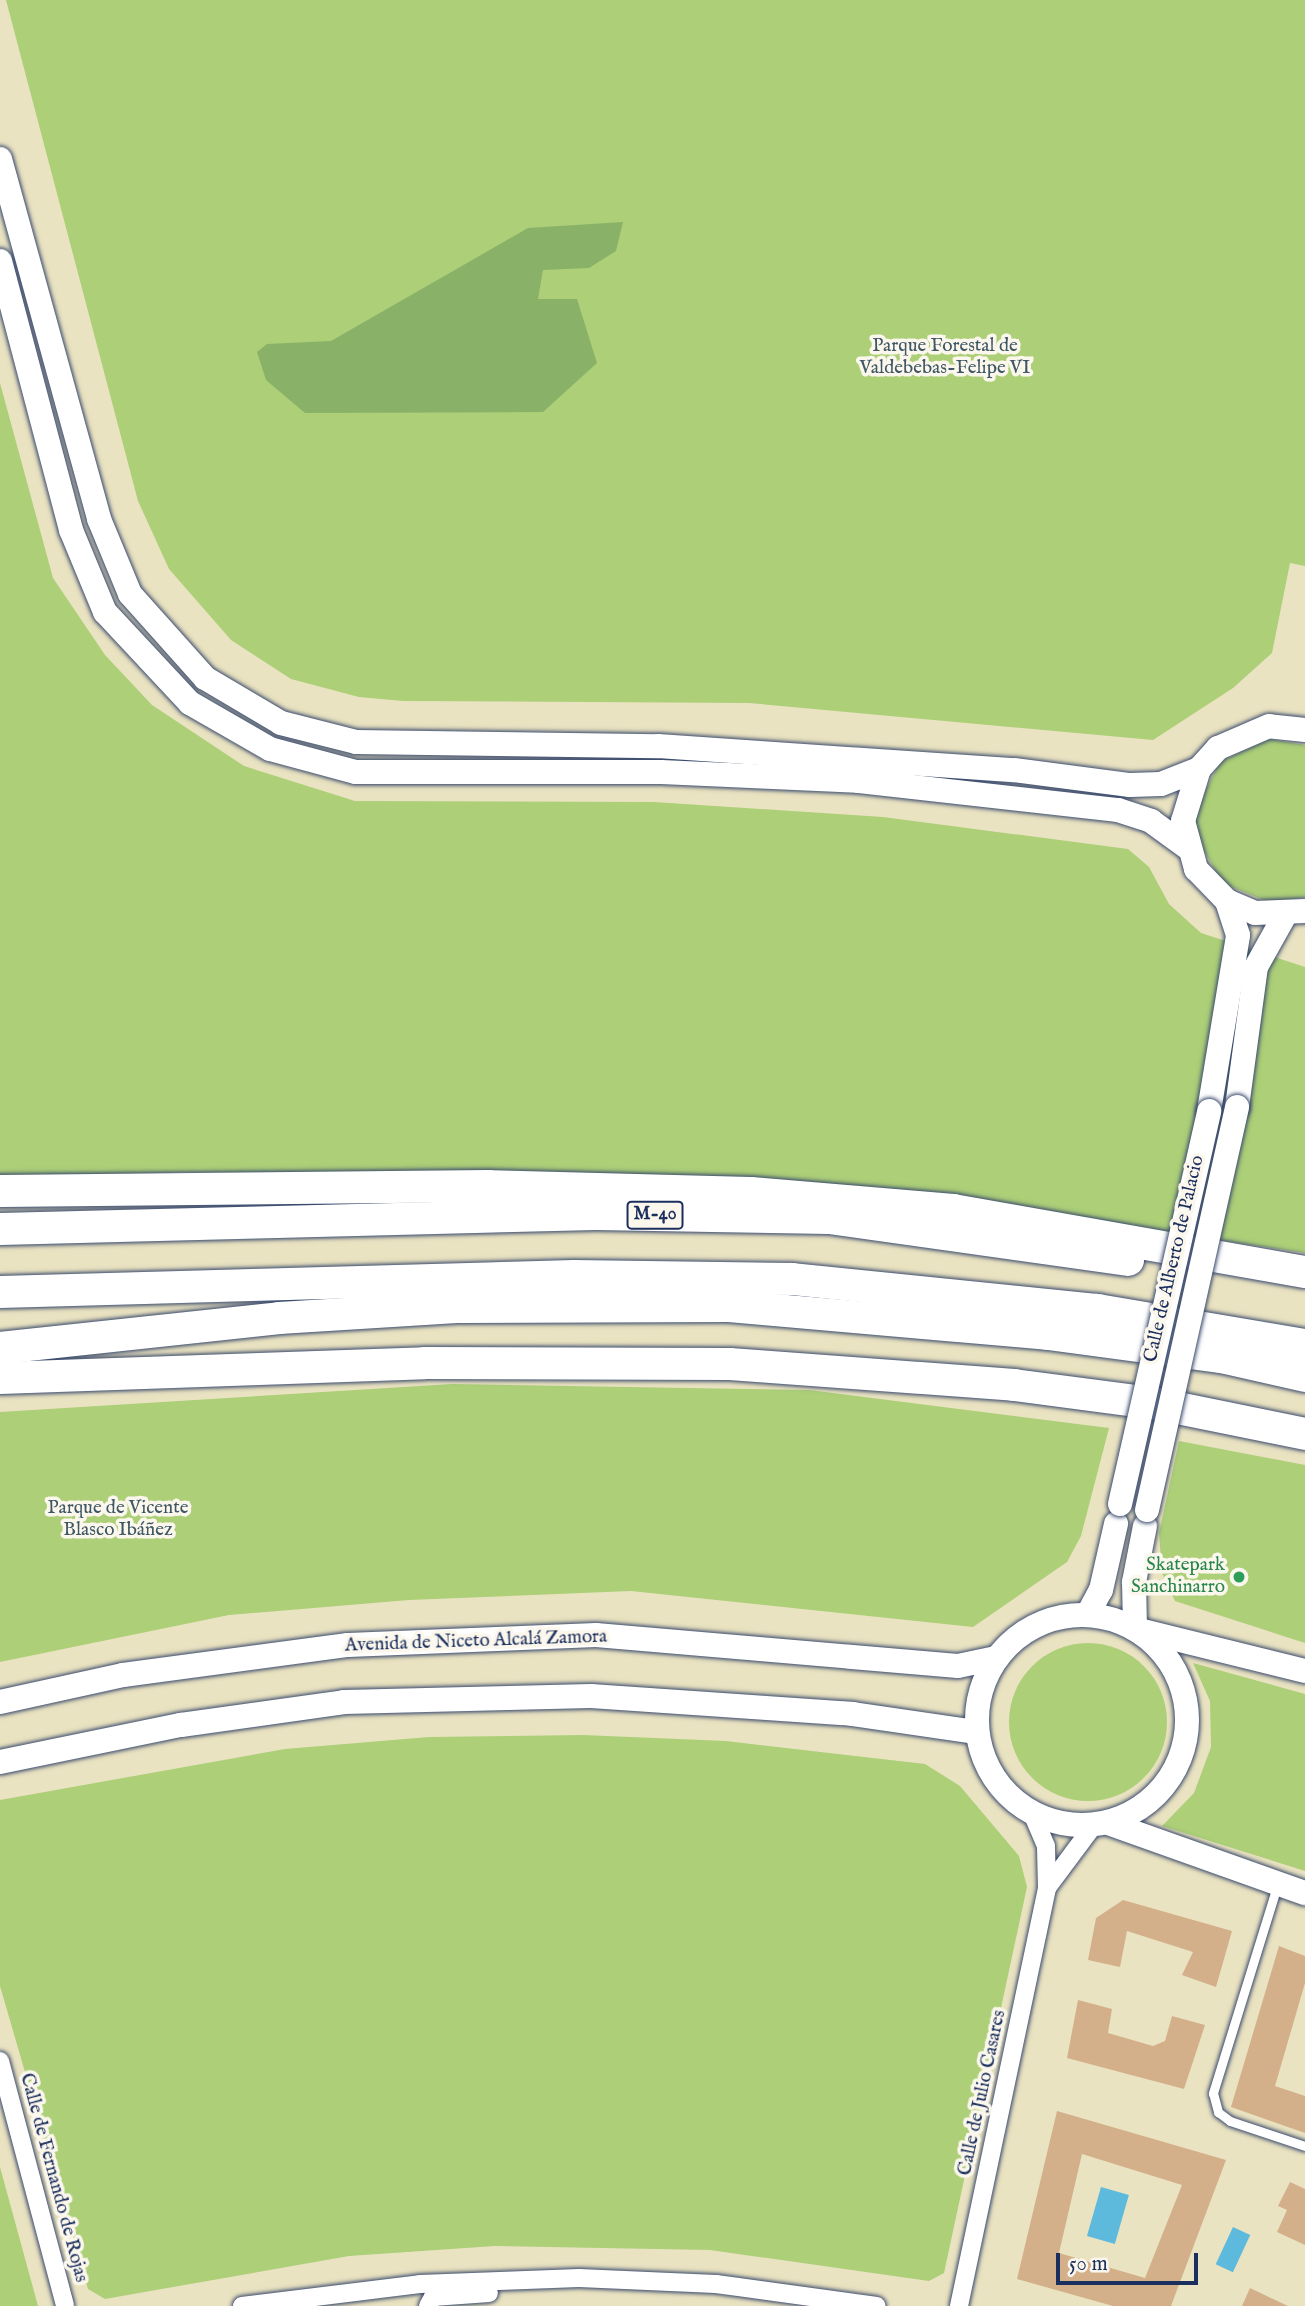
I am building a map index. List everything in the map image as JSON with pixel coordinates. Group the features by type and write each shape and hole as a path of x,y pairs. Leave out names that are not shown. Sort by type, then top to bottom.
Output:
{"highway":[{"path":"0,1191 488,1186 751,1193 953,1210 1305,1272"},
{"name":"M-40","path":"0,1229 596,1214 829,1218 1305,1289"},
{"path":"0,1292 574,1276 792,1279 1097,1310 1305,1345"},
{"path":"0,1348 433,1308 729,1307 1048,1334 1221,1357 1305,1376"},
{"path":"0,1378 575,1361 868,1370 1158,1404 1305,1434"},
{"path":"0,1395 252,1371"}],"street":[{"path":"0,159 99,519 130,594 205,678 281,723 356,742 658,746 1014,770 1130,785 1161,784 1199,769 1242,733 1269,726 1305,730"},
{"path":"0,261 71,530 105,612 190,703 270,749 356,772 661,772 872,782 1118,810 1151,821 1188,848"},
{"path":"1199,769 1185,807 1188,848 1196,869 1227,901 1295,913"},
{"name":"Calle de Alberto de Palacio","path":"1088,1614 1101,1590 1209,1111 1238,935 1227,901"},
{"name":"Calle de Alberto de Palacio","path":"1136,1629 1134,1582 1237,1107 1256,967 1295,913"},
{"path":"1305,1671 1136,1629 1088,1614 1036,1625 997,1658 981,1694 977,1732 986,1765 1005,1793 1032,1813 1062,1824 1101,1824 1305,1894"},
{"path":"1101,1824 1155,1796 1184,1750 1188,1722 1175,1669 1136,1629"},
{"name":"Avenida de Niceto Alcalá Zamora","path":"0,1702 123,1675 362,1645 596,1635 958,1665 997,1658"},
{"path":"0,1762 168,1727 344,1702 591,1696 853,1714 977,1732"},
{"name":"Calle de Julio Casares","path":"959,2306 1047,1888 1046,1846 1032,1813"},
{"name":"Calle de Julio Casares","path":"1047,1888 1101,1824"},
{"name":"Calle de Fernando de Rojas","path":"0,2061 65,2306"},
{"path":"428,2306 433,2297 524,2291 579,2278"},
{"path":"242,2306 420,2284 579,2278 716,2284 876,2306"}],"lane":[{"path":"1277,1884 1213,2093 1218,2112 1230,2121 1305,2146"}],"green space":[{"name":"Parque Forestal de Valdebebas-Felipe VI","path":"6,0 1305,0 1305,566 1290,563 1272,653 1233,688 1153,740 749,703 403,701 359,697 291,679 231,640 169,569 138,501"},
{"path":"623,222 616,251 589,268 543,270 538,299 577,299 597,363 543,412 305,413 266,380 257,352 267,344 331,341 528,228"},
{"path":"0,383 53,578 105,655 152,705 244,766 355,801 654,802 883,817 1128,849 1149,867 1169,904 1201,933 1305,967 1305,1253 902,1193 538,1173 182,1172 0,1179"},
{"path":"1269,739 1305,745 1305,897 1271,903 1222,883 1196,836 1196,809 1220,762"},
{"name":"Parque de Vicente Blasco Ibáñez","path":"452,1384 809,1390 1109,1428 1081,1536 1067,1562 973,1627 631,1591 409,1600 229,1615 0,1662 0,1412"},
{"path":"1179,1441 1305,1465 1305,1643 1175,1601 1162,1573 1159,1533"},
{"path":"1088,1643 1118,1649 1144,1666 1161,1692 1167,1722 1161,1752 1144,1778 1118,1795 1088,1801 1058,1795 1032,1778 1015,1752 1009,1722 1015,1692 1032,1666 1058,1649"},
{"path":"1193,1663 1305,1694 1305,1871 1162,1826 1194,1793 1211,1747 1210,1701"},
{"path":"583,1735 726,1741 925,1764 960,1786 1019,1856 1027,1887 944,2273 929,2281 710,2250 495,2246 349,2256 105,2299 88,2289 0,1986 0,1800 285,1749 429,1737"},
{"path":"0,2167 38,2306 0,2306"}],"water":[{"path":"1101,2187 1129,2195 1115,2244 1087,2236"},
{"path":"1233,2227 1250,2235 1233,2272 1216,2264"}],"building":[{"path":"1123,1900 1232,1931 1216,1987 1182,1975 1193,1952 1127,1931 1120,1967 1088,1960 1096,1918"},
{"path":"1279,1946 1305,1956 1305,1983 1275,2086 1305,2096 1305,2133 1231,2107"},
{"path":"1078,2000 1112,2009 1108,2033 1153,2046 1165,2041 1172,2016 1205,2025 1184,2089 1067,2058"},
{"path":"1057,2111 1226,2160 1171,2306 1113,2306 1017,2279","holes":["1082,2154 1182,2185 1145,2278 1059,2253"]},
{"path":"1290,2182 1305,2189 1305,2245 1277,2232 1287,2210 1278,2206"},
{"path":"1250,2288 1288,2306 1242,2306"}],"place":[{"name":"Skatepark Sanchinarro","path":"1239,1577"}]}
